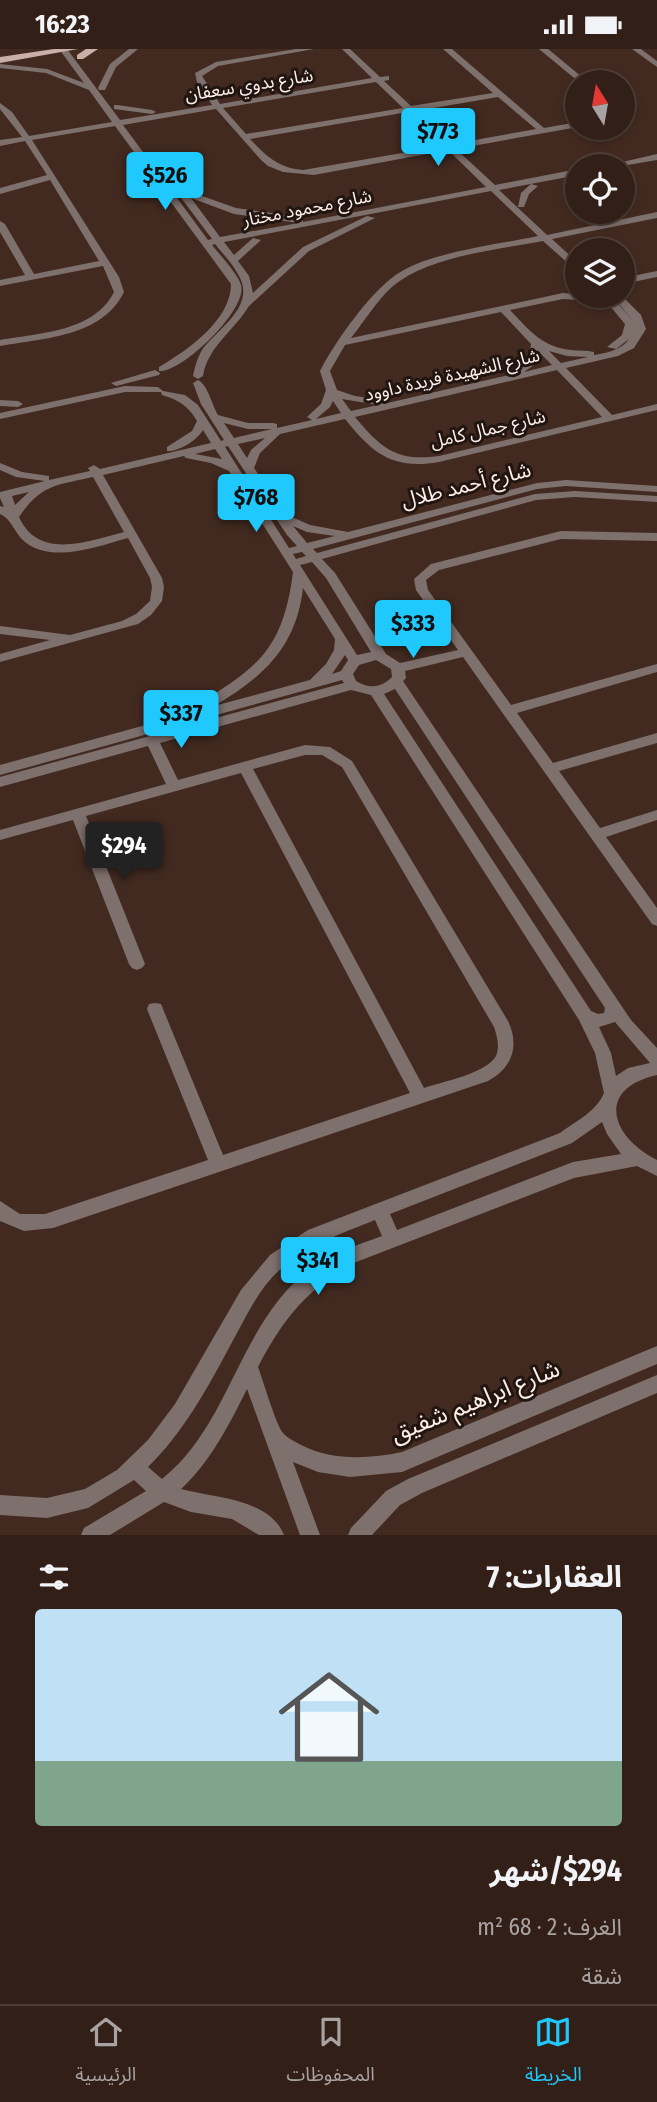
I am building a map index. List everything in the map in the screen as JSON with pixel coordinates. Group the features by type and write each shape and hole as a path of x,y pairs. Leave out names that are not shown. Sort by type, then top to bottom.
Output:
{"main road":[{"path":"0,61 38,51 70,52 93,49"}],"street":[{"path":"98,89 113,66 134,49"},
{"path":"310,49 209,66 200,71 198,78 207,91 271,165 295,172 314,172 565,126"},
{"path":"447,49 542,130"},
{"path":"543,49 569,70"},
{"path":"352,51 364,66 380,77 389,90"},
{"path":"352,51 565,253"},
{"path":"70,52 121,120 182,192 206,226 236,283 236,301 189,354 159,371 151,384 162,392 187,399 209,419 223,441 234,469 355,661 350,679"},
{"path":"646,52 657,65"},
{"path":"0,61 56,74 98,89"},
{"path":"348,83 364,66"},
{"name":"شارع بدوي سعفان","path":"0,140 380,77"},
{"path":"348,83 389,90 426,102 443,103"},
{"path":"207,91 245,100"},
{"path":"191,109 207,91"},
{"path":"246,137 499,94"},
{"path":"381,114 396,105 401,96"},
{"path":"228,117 234,108 245,100"},
{"path":"425,119 443,103"},
{"path":"0,105 9,111 33,148 105,263 119,292 117,300 104,314 73,328 0,343"},
{"path":"87,126 112,107 162,113"},
{"path":"191,109 228,117"},
{"path":"141,131 162,113"},
{"path":"381,114 425,119"},
{"path":"121,120 128,137 214,245 233,261 248,283 247,304"},
{"path":"18,125 49,132"},
{"path":"0,140 18,125"},
{"path":"87,126 116,131 128,137"},
{"path":"33,148 49,132"},
{"path":"442,135 487,140"},
{"path":"419,153 433,145 442,135"},
{"path":"0,140 33,148"},
{"path":"466,158 472,149 487,140"},
{"path":"419,153 466,158"},
{"path":"635,161 657,157"},
{"path":"635,167 657,163"},
{"path":"483,175 531,184 516,206"},
{"path":"465,197 483,175"},
{"name":"شارع محمود مختار","path":"254,237 374,217 565,175"},
{"path":"0,191 51,177"},
{"name":"شارع محمود مختار","path":"531,184 565,180"},
{"path":"182,192 244,213 323,221"},
{"path":"465,197 516,206"},
{"name":"شارع محمود مختار","path":"214,245 323,221 465,197"},
{"path":"331,391 382,405 364,434 314,420 326,405 331,391 325,371 342,343 387,286 418,266 657,215"},
{"path":"0,405 19,407 125,389 162,392 189,390 198,379 203,356 247,304 306,249 333,233 374,217"},
{"path":"0,224 31,277"},
{"path":"535,224 581,230"},
{"path":"514,244 527,235 535,224"},
{"path":"206,226 254,237 233,261"},
{"path":"563,250 581,230"},
{"path":"514,244 563,250"},
{"path":"0,283 105,263"},
{"path":"635,282 657,274"},
{"path":"635,280 657,279"},
{"path":"635,287 641,280"},
{"path":"342,343 565,295"},
{"name":"شارع الشهيدة فريدة داوود","path":"3,490 623,351 639,335 640,323 625,308"},
{"path":"503,309 609,418"},
{"path":"364,315 377,324 409,329"},
{"path":"536,343 556,351 593,357"},
{"path":"521,373 537,355 536,343"},
{"path":"576,384 578,372 593,357"},
{"path":"0,416 19,407 159,371 184,368 198,379 209,419"},
{"path":"521,373 576,384"},
{"name":"شارع جمال كامل","path":"331,391 374,446 391,457 427,461 657,407"},
{"path":"0,426 19,407"},
{"path":"209,419 275,429"},
{"path":"172,453 209,419"},
{"path":"249,468 261,445 275,429"},
{"path":"223,441 249,468 303,548 331,576 381,657 397,675 613,1008 657,1059"},
{"path":"172,453 214,460 234,469"},
{"path":"0,466 3,490 23,534 43,546 73,547 131,534"},
{"path":"0,466 20,475 47,481"},
{"path":"0,658 139,619 155,604 159,586 95,470"},
{"path":"14,516 47,481"},
{"name":"شارع أحمد طلال","path":"293,562 303,548 537,486 566,483 657,489"},
{"name":"شارع أحمد طلال","path":"293,562 535,497 575,494 657,499"},
{"path":"0,509 14,516"},
{"path":"279,515 323,532 358,533"},
{"path":"655,539 561,535 428,570 422,574 419,585 596,835 651,902 657,920"},
{"path":"181,720 240,685 271,656 290,626 295,610 293,562"},
{"path":"0,630 78,638"},
{"path":"311,684 338,657 342,647 340,636"},
{"path":"375,691 390,687 397,675 466,652"},
{"path":"355,661 381,657"},
{"path":"508,711 657,667"},
{"path":"4,768 152,740 350,679"},
{"path":"0,782 181,720 311,684 350,679 375,691 585,1016 603,1053 610,1097 608,1122 612,1132 649,1165"},
{"path":"550,769 657,738"},
{"path":"152,740 174,787"},
{"path":"0,835 314,749 341,758 502,1026 508,1047 500,1065 481,1076 38,1224 11,1220 0,1209"},
{"path":"245,767 420,1097"},
{"path":"78,814 137,964"},
{"path":"596,835 657,815"},
{"path":"585,1016 594,1021 605,1022 612,1016 613,1008"},
{"path":"155,1009 218,1165"},
{"path":"0,1505 31,1509 74,1503 114,1486 138,1470 170,1432 260,1278 294,1247 314,1236 566,1138 600,1114 610,1097 634,1073 657,1068"},
{"path":"92,1535 164,1492 203,1448 276,1318 298,1288 328,1266 595,1164 649,1165"},
{"path":"379,1210 393,1240"},
{"name":"شارع ابراهيم شفيق","path":"273,1438 293,1454 319,1464 347,1469 374,1468 402,1462 657,1355"},
{"path":"248,1368 310,1535"},
{"path":"358,1535 393,1498 415,1486 657,1384"},
{"path":"138,1470 164,1492 243,1512 263,1524 274,1535"}]}
